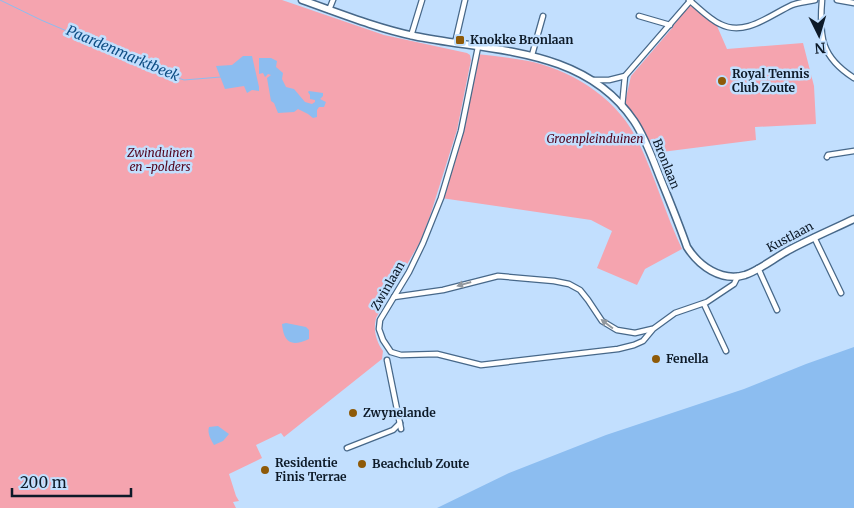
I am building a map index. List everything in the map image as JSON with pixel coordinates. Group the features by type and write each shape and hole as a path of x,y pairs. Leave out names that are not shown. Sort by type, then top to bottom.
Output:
{"street":[{"name":"Bronlaan","path":"302,0 377,27 412,36 532,55 572,69 591,80 622,107 633,120 645,140 692,254 697,261 710,270 724,275 738,276"},
{"path":"329,10 333,0"},
{"path":"412,36 422,0"},
{"path":"455,43 466,0"},
{"path":"591,80 610,80 625,76 690,0 716,22 736,29 748,27 794,5 815,0"},
{"path":"822,0 822,34 826,50 836,65 854,78"},
{"path":"837,0 854,4"},
{"path":"532,55 543,16"},
{"path":"639,16 670,25"},
{"name":"Zwinlaan","path":"478,47 462,131 441,198 424,243 383,313 379,329 383,340 391,352 401,355 437,354 481,365 608,351 637,344 653,329 681,310 704,304 734,284 738,276"},
{"path":"622,107 625,76"},
{"path":"827,157 828,155 854,151"},
{"name":"Kustlaan","path":"738,276 747,274 814,237 854,220"},
{"path":"814,237 841,293"},
{"path":"758,268 778,310"},
{"path":"394,297 443,290 498,276 554,281 569,284 580,290 602,322 617,330 635,333 653,329"},
{"path":"704,304 726,351"},
{"path":"635,333 637,344"},
{"path":"387,360 401,429"},
{"path":"347,448 393,430 400,423"}],"green space":[{"name":"Zwinduinen en -polders","path":"0,0 282,0 384,35 470,55 471,60 457,130 430,216 420,242 376,318 375,331 383,351 382,359 284,437 281,433 256,445 262,458 229,474 239,501 233,502 236,508 0,508"},
{"name":"Royal Tennis Club Zoute","path":"690,4 717,26 727,49 803,43 814,86 816,124 755,127 756,140 654,153 625,102 631,76"},
{"name":"Groenpleinduinen","path":"476,54 519,59 550,67 581,81 609,102 631,128 639,143 682,249 645,269 637,285 597,268 612,231 591,220 441,198 462,131"}],"water":[{"path":"243,56 252,56 259,91 252,90 247,93 244,86 225,89 216,66 232,65"},
{"path":"259,58 271,58 277,61 276,67 283,73 282,79 286,87 294,89 305,102 312,104 315,102 315,100 310,99 309,91 323,93 320,99 326,102 324,107 319,107 317,110 317,117 313,118 298,109 294,112 278,113 274,103 271,101 267,78 271,75 268,74 265,77 263,73 259,74"},
{"path":"282,324 306,327 309,330 309,339 297,343 290,342 283,330"},
{"path":"854,347 854,508 437,508 509,473 606,435 744,389"},
{"path":"218,426 229,434 223,441 214,445 209,427"}],"waterway":[{"name":"Paardenmarktbeek","path":"0,0 41,20 184,80 221,77"}],"place":[{"name":"Knokke Bronlaan","path":"460,40"},
{"name":"Royal Tennis Club Zoute","path":"722,81"},
{"name":"Fenella","path":"656,359"},
{"name":"Zwynelande","path":"353,413"},
{"name":"Beachclub Zoute","path":"362,464"},
{"name":"Residentie Finis Terrae","path":"265,470"}]}
